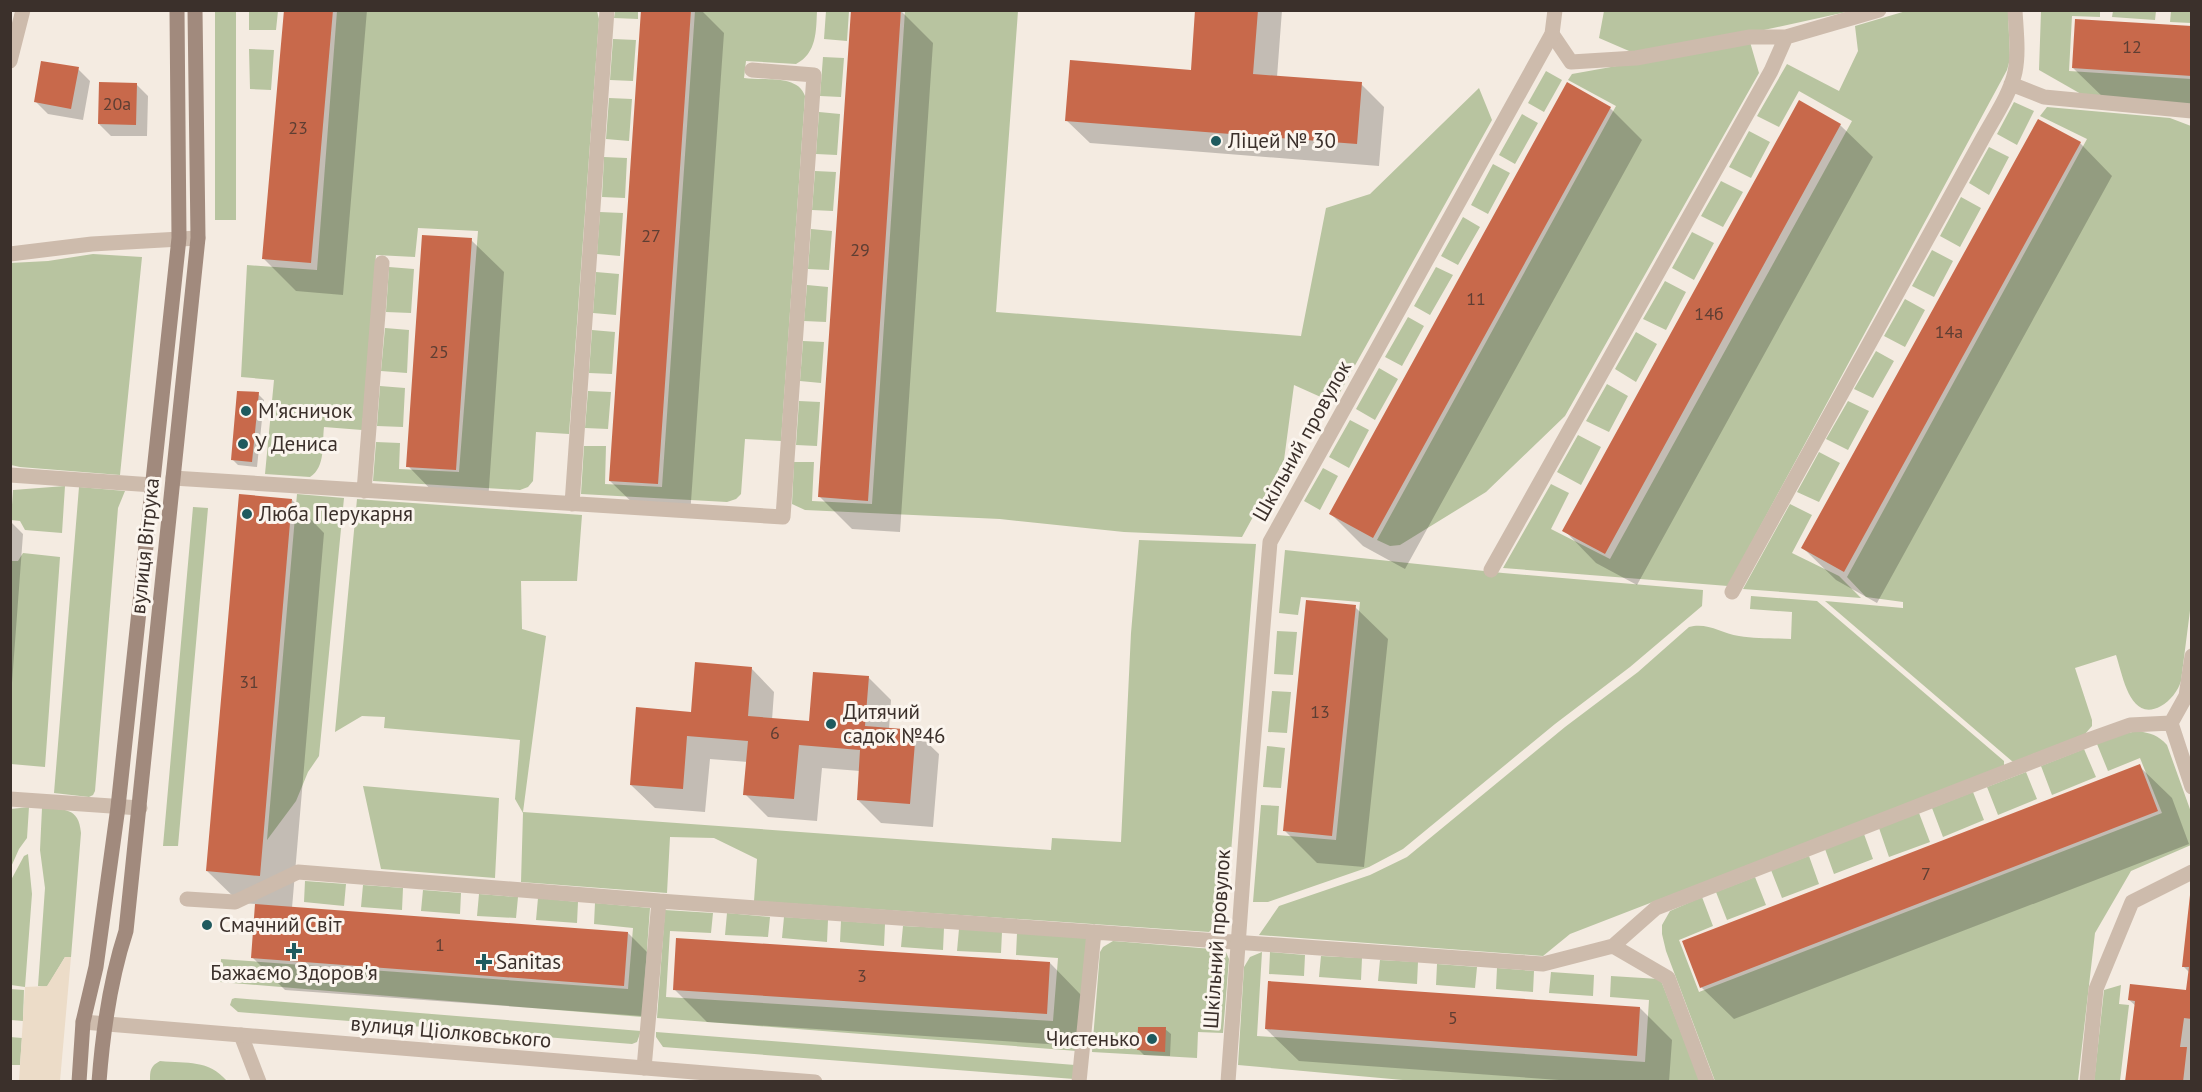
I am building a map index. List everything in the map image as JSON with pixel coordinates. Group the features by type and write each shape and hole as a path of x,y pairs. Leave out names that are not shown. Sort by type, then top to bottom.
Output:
{"main road":[{"name":"вулиця Вітрука","path":"79,1082 83,1022 96,968 118,807 179,238 177,10"},
{"name":"вулиця Вітрука","path":"99,1082 104,1023 112,979 126,931 198,238 195,10"}],"street":[{"path":"10,61 23,10"},
{"path":"572,504 607,10"},
{"name":"Шкільний провулок","path":"1228,1082 1237,942 1270,542 1552,34 1555,10"},
{"path":"1552,34 1571,63 1636,58 1750,38 1786,38 1879,10"},
{"path":"1732,592 2011,84 2017,57 2015,10"},
{"path":"1491,570 1766,81 1786,38"},
{"path":"173,478 783,517 814,75 752,70"},
{"path":"2011,84 2044,97 2192,111"},
{"path":"10,254 92,244 198,238"},
{"path":"364,491 382,263"},
{"path":"10,475 153,485"},
{"path":"2192,656 2186,696 2171,723 2192,787"},
{"path":"187,899 235,902 298,872 659,901 1543,964 1613,946 1656,908 2130,725 2171,723"},
{"path":"10,799 140,808"},
{"path":"2087,1082 2096,989 2132,902 2192,872"},
{"path":"644,1068 659,901"},
{"path":"1079,1082 1094,932"},
{"path":"1613,946 1668,978 1707,1082"},
{"name":"вулиця Ціолковського","path":"83,1022 644,1068 693,1077 814,1082"},
{"path":"241,1035 259,1082"}],"green space":[{"path":"215,11 236,11 236,220 215,220"},
{"path":"249,11 278,11 276,30 249,30"},
{"path":"337,11 597,11 599,19 569,434 536,432 533,481 528,487 520,490 373,481 376,442 400,443 399,469 459,472 478,231 418,228 415,257 376,255 362,430 324,427 321,461 315,473 310,477 265,474 274,380 241,377 247,265 317,270"},
{"path":"615,11 638,11 638,19 614,18"},
{"path":"695,11 817,11 812,48 803,59 796,64 746,61 744,78 788,81 801,89 805,96 781,441 745,439 741,494 736,499 727,502 581,494 584,446 606,446 605,484 662,487"},
{"path":"826,11 849,11 847,41 824,39"},
{"path":"905,11 1018,11 996,312 1301,336 1326,208 1370,194 1479,88 1492,120 1334,403 1294,385 1284,460 1242,537 1124,532 1000,519 805,510 792,504 794,462 814,462 812,501 872,504"},
{"path":"1604,11 1851,11 1636,54 1599,38"},
{"path":"1906,11 2008,11 2010,59 2007,70 1728,586 1503,568 1551,484 1569,493 1551,529 1610,559 1852,121 1799,91 1779,127 1757,116 1787,64 1839,91 1858,51 1855,26"},
{"path":"2041,11 2100,11 2100,17 2072,16 2069,71 2191,79 2191,105 2081,94 2039,70"},
{"path":"2113,11 2156,11 2155,20 2112,17"},
{"path":"2171,11 2191,11 2191,23 2170,22"},
{"path":"613,39 636,40 633,81 610,80"},
{"path":"1750,42 1759,73 1565,416 1486,492 1400,545 1390,546 1377,540 1616,106 1568,80 1572,74"},
{"path":"249,49 274,50 271,90 250,89"},
{"path":"823,57 844,58 841,97 820,96"},
{"path":"1546,71 1562,80 1544,112 1528,103"},
{"path":"609,98 632,99 629,141 606,139"},
{"path":"2014,102 2034,111 2017,145 1997,134"},
{"path":"2047,107 2170,118 2191,126 2192,595 2181,681 2176,692 2168,701 2150,710 2135,703 2125,685 2116,655 2075,668 2092,726 2085,734 2013,762 1825,601 1903,608 1903,602 1866,597 1847,577 2087,139 2040,116"},
{"path":"819,112 840,114 837,155 816,154"},
{"path":"1522,114 1538,123 1515,164 1499,155"},
{"path":"1749,131 1770,142 1751,178 1729,167"},
{"path":"1989,147 2009,157 1989,195 1969,183"},
{"path":"604,157 627,158 625,198 602,197"},
{"path":"1493,164 1510,173 1488,214 1471,205"},
{"path":"815,171 836,172 833,211 812,210"},
{"path":"1721,181 1743,192 1723,227 1701,216"},
{"path":"1961,197 1981,208 1960,247 1940,236"},
{"path":"600,212 623,213 620,256 597,254"},
{"path":"1463,217 1480,227 1458,265 1441,256"},
{"path":"811,229 832,231 829,270 808,269"},
{"path":"1692,232 1714,243 1694,280 1672,268"},
{"path":"1932,250 1953,261 1934,297 1912,286"},
{"path":"93,254 142,257 120,475 11,465 10,263 48,261"},
{"path":"389,267 414,269 411,313 386,312"},
{"path":"1436,267 1453,275 1430,315 1414,306"},
{"path":"596,272 619,274 616,315 593,313"},
{"path":"1665,281 1686,292 1666,330 1643,319"},
{"path":"807,285 828,287 826,322 804,321"},
{"path":"1905,299 1925,310 1905,347 1884,336"},
{"path":"1408,317 1424,326 1402,366 1385,357"},
{"path":"385,328 409,330 407,373 381,371"},
{"path":"592,330 615,332 612,374 589,373"},
{"path":"1636,332 1657,344 1636,382 1615,369"},
{"path":"803,341 824,342 821,383 800,381"},
{"path":"1876,351 1894,361 1873,398 1854,389"},
{"path":"1379,368 1398,379 1375,420 1356,409"},
{"path":"1607,384 1628,396 1609,432 1586,421"},
{"path":"380,386 405,388 403,427 377,426"},
{"path":"588,391 611,392 608,429 585,428"},
{"path":"799,401 820,402 817,446 796,445"},
{"path":"1848,401 1869,411 1848,450 1826,439"},
{"path":"1350,420 1369,430 1349,468 1329,457"},
{"path":"1578,435 1601,447 1581,485 1557,472"},
{"path":"1819,452 1840,463 1819,502 1797,492"},
{"path":"1323,468 1338,476 1320,510 1304,501"},
{"path":"65,486 62,533 25,530 20,521 11,520 13,490"},
{"path":"79,487 125,491 118,508 95,791 89,797 54,793"},
{"path":"297,494 344,498 319,756 308,772 296,801 267,840"},
{"path":"357,499 582,515 577,581 521,581 522,629 546,636 523,812 1051,850 1052,838 1121,842 1131,633 1139,540 1256,544 1226,914 1209,932 754,901 757,859 714,838 670,837 667,893 521,882 523,813 515,799 520,740 384,728 385,717 362,716 335,732"},
{"path":"1790,504 1812,515 1792,553 1839,576 1861,598 1743,589"},
{"path":"193,507 208,508 178,846 163,846"},
{"path":"1285,550 1503,573 1703,590 1702,606 1630,667 1555,724 1403,849 1369,867 1268,902 1253,902 1261,805 1279,806 1277,835 1336,840 1360,602 1301,597 1298,615 1279,613"},
{"path":"23,553 60,557 45,767 11,764 11,561 18,561"},
{"path":"1751,596 1817,601 2004,761 2004,766 1570,934 1543,956 1259,935 1279,906 1370,875 1407,857 1565,727 1638,672 1689,627 1708,627 1745,637 1791,639 1792,612 1750,609"},
{"path":"1277,631 1297,632 1293,675 1274,674"},
{"path":"1272,691 1291,692 1287,733 1268,732"},
{"path":"2137,731 2154,735 2167,745 2191,812 2191,845 2131,871 2095,933 2078,1081 1715,1081 1666,951 1662,925 1670,911 1702,897 1713,926 1679,940 1699,992 2162,813 2140,758 2108,771 2097,744"},
{"path":"1267,746 1285,748 1281,788 1263,787"},
{"path":"2084,749 2096,777 2052,795 2041,766"},
{"path":"2026,772 2037,799 1998,815 1987,787"},
{"path":"363,786 499,798 495,878 381,869"},
{"path":"1973,792 1984,820 1943,837 1932,808"},
{"path":"29,807 27,838 11,867 11,809"},
{"path":"42,808 69,811 77,818 81,833 71,957 65,957 47,987 38,986 45,888 40,850"},
{"path":"1919,813 1930,842 1889,857 1879,828"},
{"path":"1864,834 1873,859 1834,874 1825,849"},
{"path":"28,854 32,894 25,987 11,985 11,880 24,856"},
{"path":"1809,856 1819,884 1782,898 1771,870"},
{"path":"1755,877 1766,905 1727,920 1716,892"},
{"path":"305,881 346,884 344,906 304,902"},
{"path":"363,885 403,888 402,910 361,907"},
{"path":"423,890 461,893 460,914 421,911"},
{"path":"479,894 518,897 516,918 477,916"},
{"path":"538,898 578,902 577,923 536,920"},
{"path":"595,903 650,908 642,1017 220,982 221,959 628,989 633,928 594,924"},
{"path":"665,910 713,913 711,933 670,931 666,997 1053,1021 1058,958 1016,955 1017,933 1087,938 1077,1051 657,1018"},
{"path":"727,913 770,917 768,937 725,935"},
{"path":"784,917 828,920 827,942 782,938"},
{"path":"841,921 885,924 884,946 840,942"},
{"path":"903,926 944,928 943,950 901,947"},
{"path":"959,929 1002,932 1001,953 957,951"},
{"path":"1113,941 1225,950 1229,959 1223,1033 1198,1032 1197,1058 1092,1052 1100,952 1103,947"},
{"path":"1262,952 1257,1036 1645,1062 1649,1000 1610,997 1611,976 1659,979 1700,1081 1425,1082 1238,1065 1244,967 1250,957"},
{"path":"1270,952 1305,955 1304,976 1269,974"},
{"path":"1321,956 1362,958 1361,980 1319,977"},
{"path":"1380,960 1418,962 1417,984 1378,981"},
{"path":"1437,964 1477,967 1475,988 1436,985"},
{"path":"1497,968 1534,971 1533,992 1496,989"},
{"path":"1551,972 1594,975 1593,996 1549,993"},
{"path":"2121,985 2119,1004 2129,1005 2120,1081 2094,1082 2104,990"},
{"path":"10,989 24,990 23,1021 11,1020"},
{"path":"232,999 641,1031 637,1042 632,1044 238,1012 230,1005"},
{"path":"656,1032 1075,1065 1074,1079 663,1047 656,1037"},
{"path":"10,1037 22,1038 20,1065 11,1065"},
{"path":"160,1061 205,1066 220,1074 227,1081 150,1081 151,1069"}],"shaded area":[{"path":"65,957 71,957 60,1081 19,1081 25,987 47,986"}],"building":[{"path":"284,10 333,10 311,263 262,259"},
{"path":"641,10 691,10 658,484 609,481"},
{"path":"851,10 901,10 868,501 818,497"},
{"name":"Ліцей № 30","path":"1195,10 1258,10 1253,74 1362,82 1357,144 1065,121 1070,60 1191,70"},
{"path":"2075,19 2192,26 2192,76 2072,68"},
{"path":"41,61 79,67 71,109 34,102"},
{"path":"99,82 137,83 136,125 98,124"},
{"path":"1567,82 1611,107 1373,538 1329,514"},
{"path":"1799,100 1841,124 1605,554 1562,531"},
{"path":"2038,119 2081,142 1844,572 1801,548"},
{"path":"422,235 472,238 456,470 406,467"},
{"path":"237,391 259,392 252,462 231,460"},
{"path":"239,494 292,499 260,876 206,871"},
{"path":"1306,600 1356,605 1332,836 1283,831"},
{"name":"Дитячий садок №46","path":"695,662 752,667 748,716 809,721 813,672 869,676 865,726 916,730 910,804 857,800 860,750 799,745 794,799 743,795 748,741 687,736 683,789 630,785 636,707 691,712"},
{"path":"2140,764 2158,811 1700,988 1682,941"},
{"path":"2190,895 2192,1019 2184,1018 2180,1047 2187,1047 2183,1082 2125,1082 2135,1001 2128,1000 2130,984 2186,990 2189,967 2182,967"},
{"path":"255,904 628,932 624,986 251,958"},
{"path":"676,938 1050,962 1047,1014 673,990"},
{"path":"1268,981 1640,1007 1637,1056 1265,1029"},
{"name":"Чистенько","path":"1138,1027 1166,1027 1165,1052 1137,1050"}],"place":[{"name":"Ліцей № 30","path":"1216,141"},
{"name":"М'ясничок","path":"246,411"},
{"name":"У Дениса","path":"243,444"},
{"name":"Люба Перукарня","path":"247,514"},
{"name":"Дитячий садок №46","path":"831,724"},
{"name":"Смачний Світ","path":"207,925"},
{"name":"Бажаємо Здоров'я","path":"294,951"},
{"name":"Sanitas","path":"484,962"},
{"name":"Чистенько","path":"1152,1039"}]}
